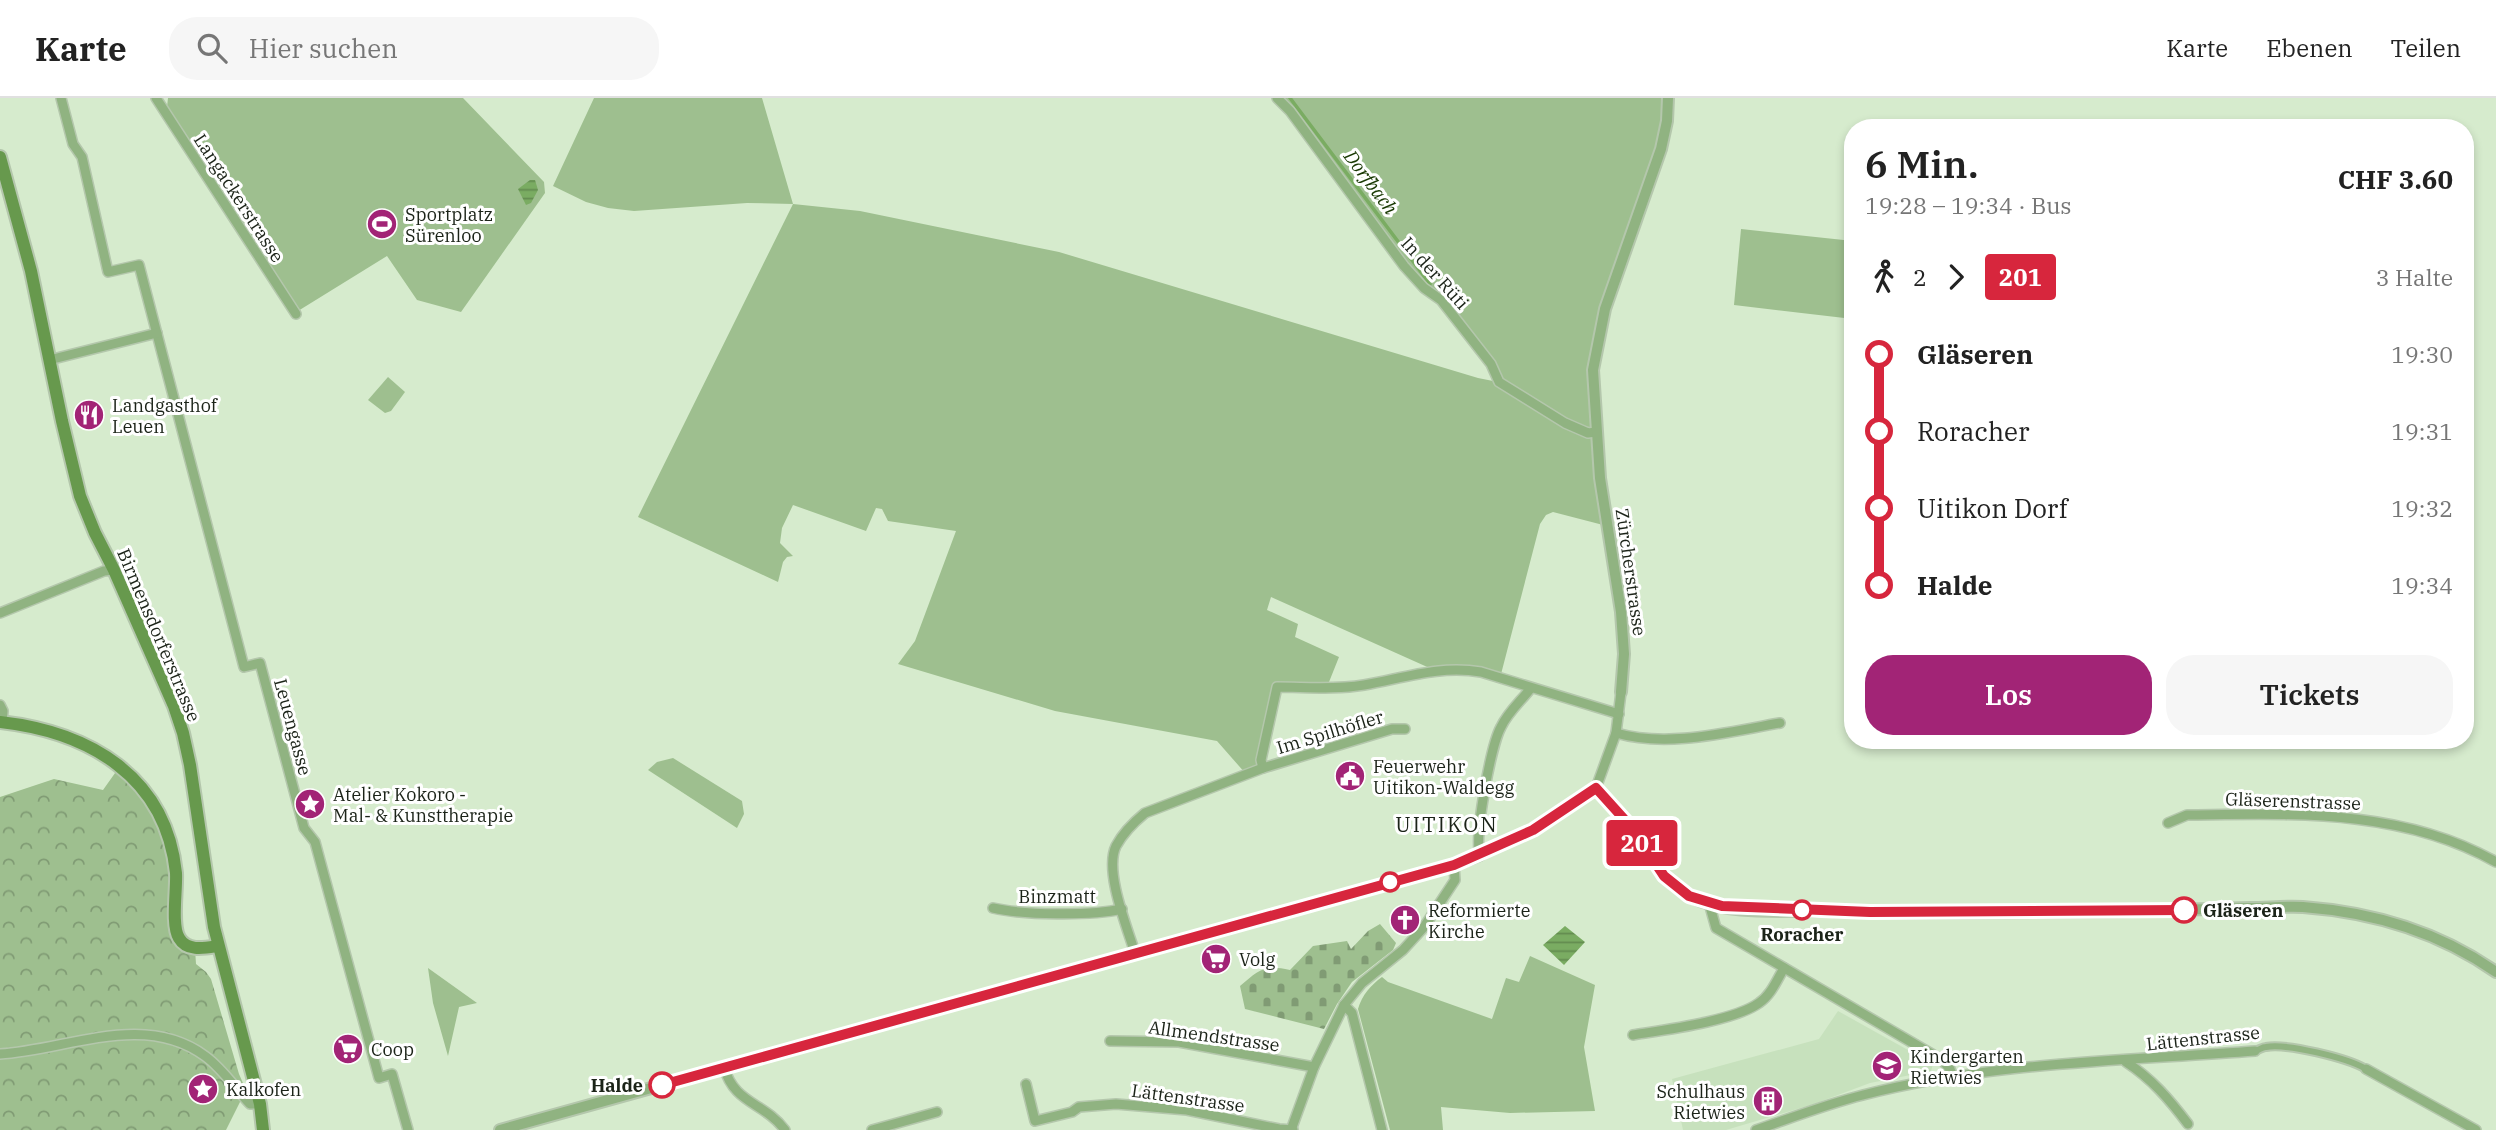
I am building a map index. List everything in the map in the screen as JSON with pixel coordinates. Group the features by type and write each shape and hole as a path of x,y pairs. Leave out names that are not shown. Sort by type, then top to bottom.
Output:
{"main road":[{"name":"Birmensdorferstrasse","path":"1,159 32,271 80,496 94,533 114,570 174,706 183,733 218,946 260,1104 263,1130"},
{"path":"1,722 37,727 79,741 109,757 130,775 155,808 169,840 176,875 176,927 179,938 195,949 218,946"}],"street":[{"name":"Leuengasse","path":"61,98 73,144 82,157 107,272 139,265 244,667 260,663 304,828 315,842 379,1078 392,1074 408,1130"},
{"name":"Langackerstrasse","path":"156,98 296,314"},
{"name":"In der Rüti","path":"1277,98 1290,111 1404,266 1424,288 1441,300 1491,364 1499,382 1565,423 1588,433 1596,432"},
{"name":"Zürcherstrasse","path":"1596,788 1616,733 1624,654 1621,612 1602,490 1593,370 1605,309 1656,165 1667,121 1668,98"},
{"path":"49,360 157,333"},
{"path":"0,613 104,571 114,570"},
{"name":"Im Spilhöfler","path":"1264,768 1261,760 1277,687 1361,686 1434,670 1464,669 1531,688"},
{"path":"1480,855 1479,835 1495,739 1509,714 1531,688 1619,714"},
{"path":"0,705 3,711 1,722"},
{"path":"1616,733 1632,738 1674,739 1780,723"},
{"name":"Im Spilhöfler","path":"1135,953 1114,880 1115,848 1133,823 1145,813 1264,768 1392,729 1405,729"},
{"path":"499,1130 1454,865 1533,830 1596,788 1633,829 1664,876 1689,896 1709,903 1740,908 1870,912 2302,907 2403,925 2479,960 2496,972"},
{"name":"Gläserenstrasse","path":"2168,823 2187,815 2316,814 2374,820 2431,834 2496,862"},
{"path":"1291,1130 1314,1066 1344,1005 1362,983 1403,950 1424,927 1455,880 1454,865"},
{"path":"1709,903 1716,928 1942,1060 1953,1077"},
{"name":"Binzmatt","path":"993,908 1011,912 1106,912 1122,909"},
{"path":"1633,1035 1745,1011 1760,1003 1770,992 1784,968"},
{"path":"1344,1005 1352,1013 1382,1130"},
{"path":"0,1054 30,1052 94,1038 154,1035 177,1041 198,1051 217,1066 250,1104 260,1104"},
{"name":"Allmendstrasse","path":"1110,1041 1179,1042 1314,1066"},
{"name":"Lättenstrasse","path":"1756,1130 1862,1095 1953,1077 2035,1066 2255,1051 2266,1046 2337,1058 2366,1069"},
{"name":"Lättenstrasse","path":"2124,1061 2162,1090 2188,1124"},
{"path":"724,1067 733,1089 771,1116 785,1130"},
{"path":"2366,1069 2476,1130"},
{"name":"Lättenstrasse","path":"1026,1084 1035,1121 1072,1112 1079,1107 1115,1104 1187,1110 1291,1130"},
{"path":"872,1130 937,1112"}],"shaded area":[{"path":"530,180 535,180 538,190 531,203 526,205 518,189"},
{"path":"1565,926 1585,942 1564,965 1543,945"},
{"path":"1838,1011 1933,1064 1931,1071 1870,1083 1814,1104 1726,1130 1683,1130 1672,1079 1819,1039"}],"green space":[{"name":"Sportplatz Sürenloo","path":"168,98 463,98 544,182 545,193 461,312 417,300 387,256 298,311 167,107"},
{"path":"594,98 762,98 793,204 747,203 634,211 586,202 553,186"},
{"path":"1277,98 1668,98 1667,121 1605,308 1593,370 1607,526 1553,512 1546,515 1540,524 1500,678 1434,670 1271,597 1267,610 1298,624 1295,637 1339,657 1327,687 1277,687 1263,768 1246,774 1217,741 1055,711 898,664 915,641 956,531 888,521 882,509 876,508 866,531 793,505 782,528 780,543 793,556 787,557 783,562 778,582 638,517 793,204 860,211 1059,252 1498,382 1441,300 1424,288"},
{"path":"1741,229 1844,240 1844,318 1734,305"},
{"path":"388,377 405,392 391,411 385,413 368,400"},
{"path":"673,758 742,801 744,814 737,828 648,770 657,762"},
{"path":"120,766 166,832 176,927 195,949 196,964 211,979 246,1090 226,1130 0,1130 0,797 54,779 103,790"},
{"path":"1380,924 1396,943 1393,950 1352,982 1324,1029 1245,1009 1240,986 1257,972 1268,968 1290,970 1313,946 1347,941 1351,949 1368,931"},
{"path":"1530,956 1595,985 1584,1047 1595,1111 1510,1113 1441,1107 1443,1130 1390,1130 1358,1009 1367,991 1382,977 1388,982 1492,1019 1506,978 1519,982"},
{"path":"428,968 477,1003 459,1007 448,1056 433,1003"}],"waterway":[{"name":"Dorfbach","path":"1290,98 1430,284"}],"bus line":[{"name":"201","path":"662,1085 1454,865 1515,840 1596,788 1633,829 1664,876 1689,896 1722,906 1870,912 2184,910"}],"place":[{"name":"Sportplatz Sürenloo","path":"382,224"},
{"name":"Landgasthof Leuen","path":"89,415"},
{"name":"Feuerwehr Uitikon-Waldegg","path":"1350,776"},
{"name":"Atelier Kokoro - Mal- & Kunsttherapie","path":"310,804"},
{"name":"Roracher","path":"1802,910"},
{"name":"Gläseren","path":"2184,910"},
{"name":"Reformierte Kirche","path":"1405,920"},
{"name":"Volg","path":"1216,959"},
{"name":"Coop","path":"348,1049"},
{"name":"Kindergarten Rietwies","path":"1887,1066"},
{"name":"Halde","path":"662,1085"},
{"name":"Kalkofen","path":"203,1089"},
{"name":"Schulhaus Rietwies","path":"1768,1101"}],"district":[{"name":"UITIKON","path":"1447,824"}]}
